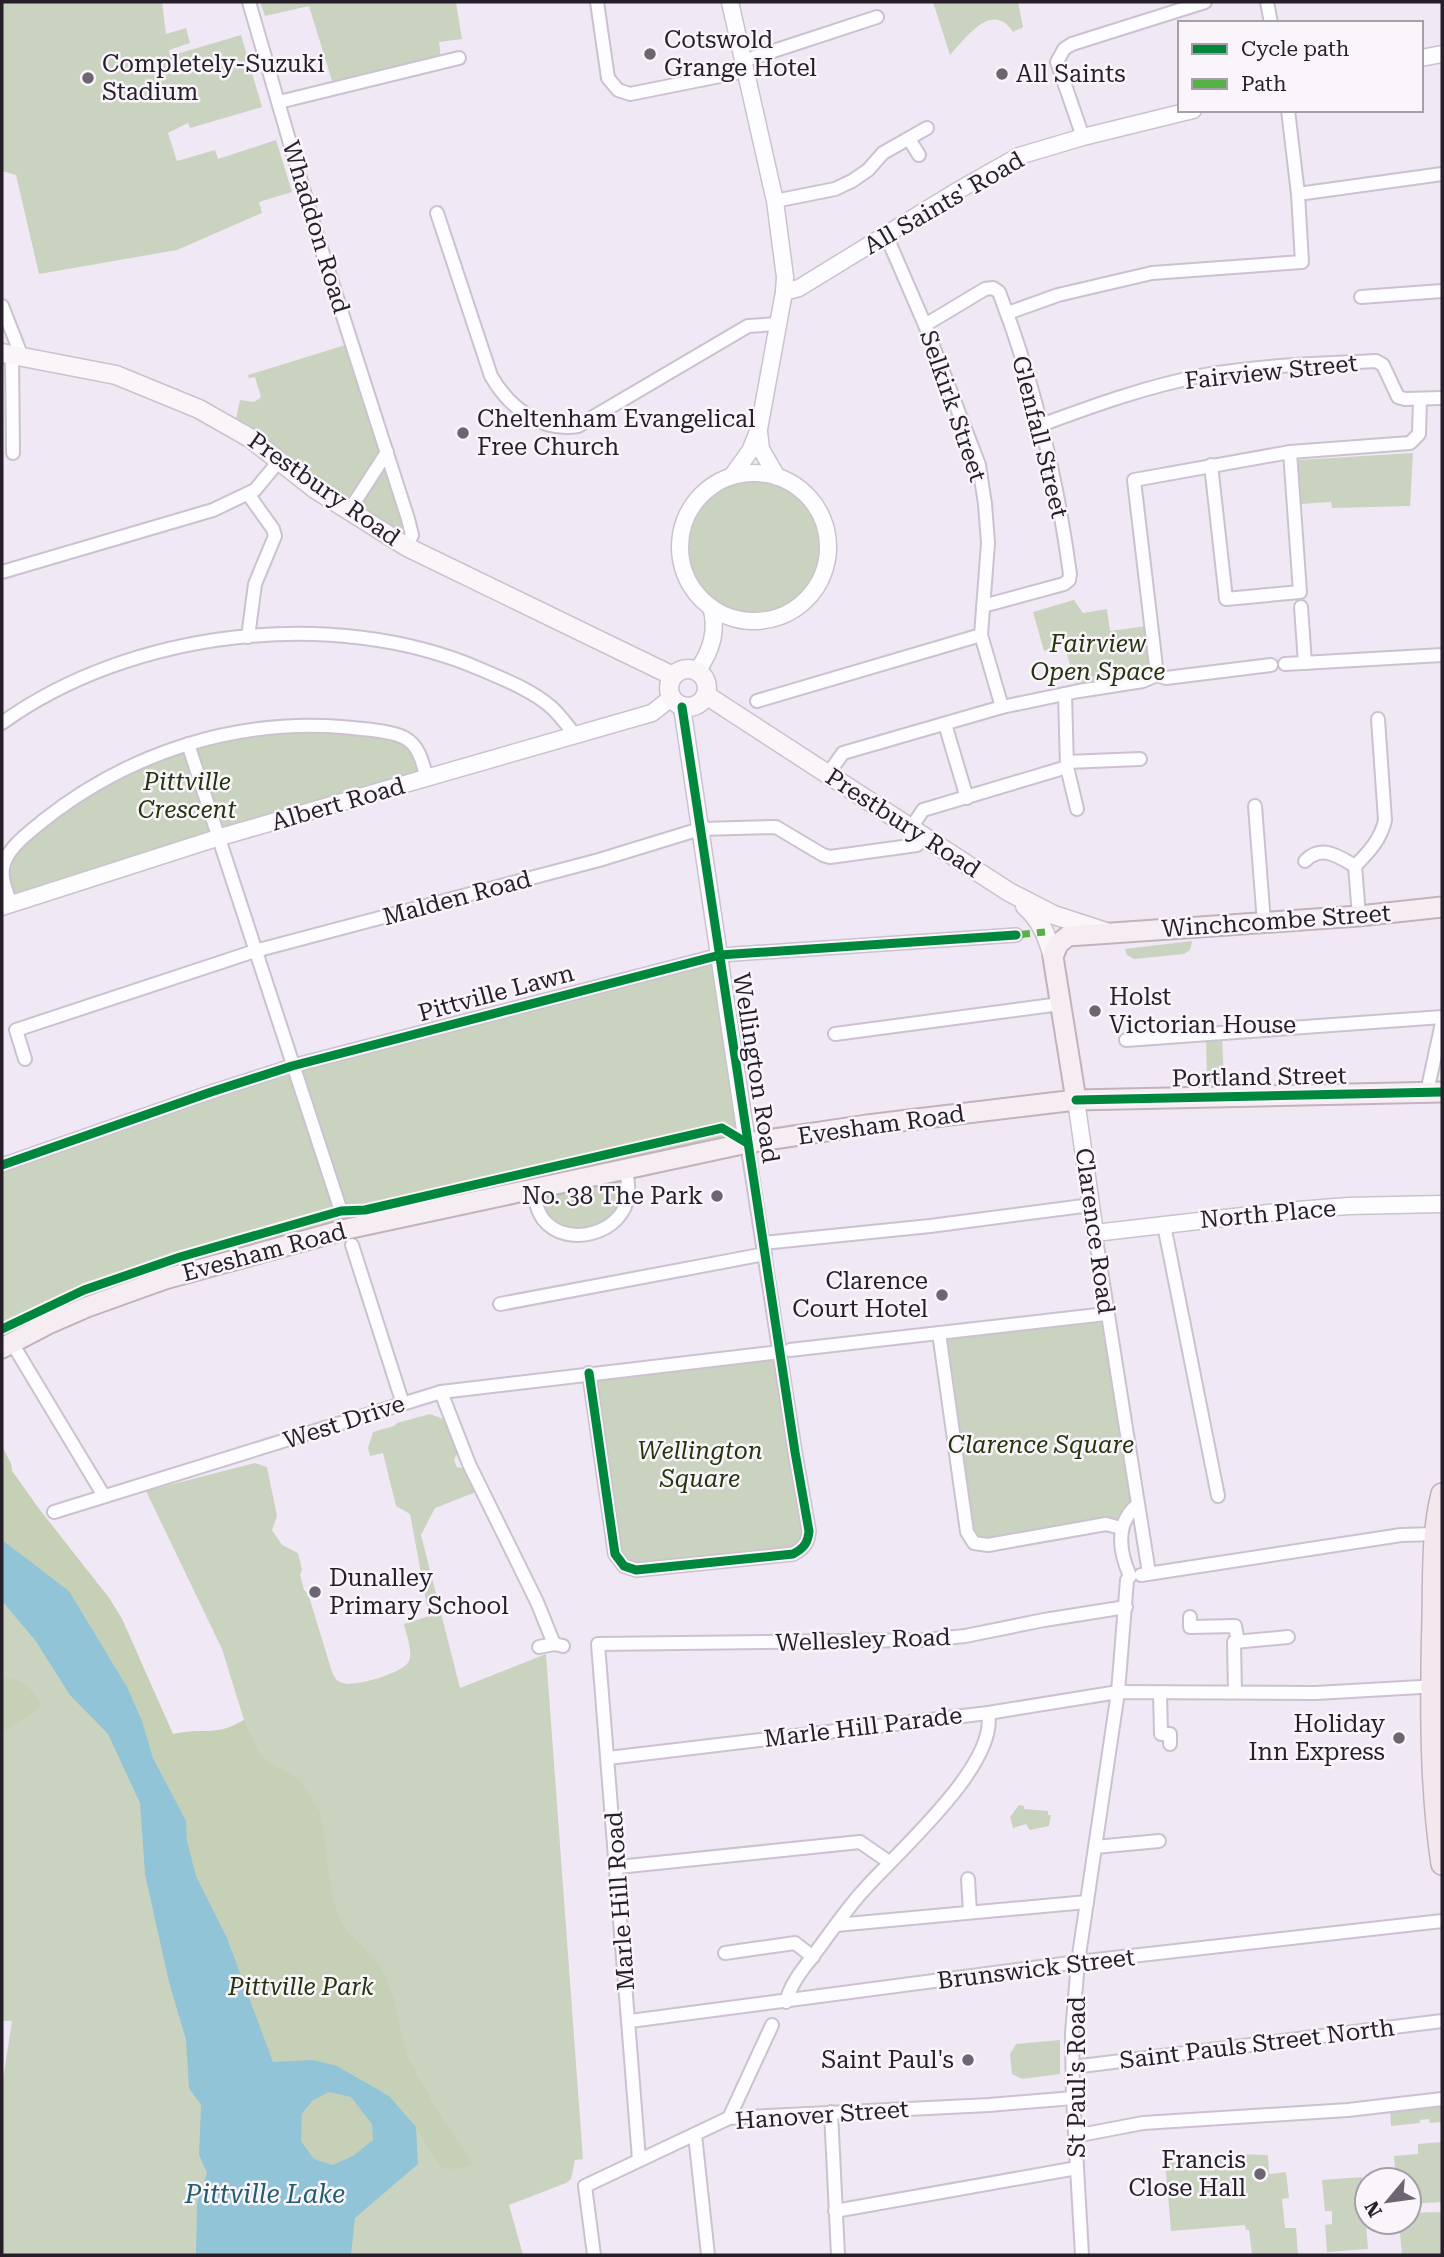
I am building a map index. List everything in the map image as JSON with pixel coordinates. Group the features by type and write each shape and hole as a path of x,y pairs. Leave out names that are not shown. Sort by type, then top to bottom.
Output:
{"highway":[{"path":"1442,1494 1437,1534 1437,1686 1442,1859"}],"main road":[{"name":"Prestbury Road","path":"12,355 116,375 158,391 234,428 315,489 407,547 673,676"},
{"path":"684,669 697,671 705,679 704,700 694,707 676,702 669,687 673,676 684,669"},
{"name":"Prestbury Road","path":"706,695 1009,892 1054,915 1109,933"},
{"name":"Clarence Road","path":"1009,892 1035,915 1045,932 1053,957 1076,1100"},
{"name":"Winchcombe Street","path":"1109,933 1359,916 1442,907"},
{"path":"1053,957 1058,944 1068,936 1109,933"},
{"name":"Portland Street","path":"1076,1100 1434,1092"},
{"name":"Evesham Road","path":"7,1346 78,1311 165,1279 346,1229 747,1143 867,1125 1076,1100"}],"street":[{"name":"Whaddon Road","path":"249,2 314,226 412,536 407,547"},
{"path":"597,2 608,78 618,90 630,94 744,66 877,17"},
{"path":"730,2 775,201 785,277 759,429 750,451 732,477"},
{"path":"1083,137 1057,62 1064,49 1079,41 1205,2"},
{"path":"1267,2 1271,21"},
{"path":"1423,58 1442,54"},
{"path":"279,102 459,58"},
{"name":"All Saints' Road","path":"784,292 799,288 1019,156 1185,112"},
{"path":"1008,313 1058,295 1153,273 1302,262 1298,194 1288,112"},
{"path":"775,201 844,186 860,176 883,153 927,128"},
{"path":"909,139 919,155"},
{"path":"1298,194 1442,174"},
{"path":"437,213 491,376 508,399 533,419 556,427 578,426 748,327 778,324"},
{"name":"Selkirk Street","path":"887,235 979,466 988,543 981,635 1002,707"},
{"name":"Glenfall Street","path":"925,325 988,288 999,292 1008,313 1041,425 1059,501 1070,577 1064,584 983,606"},
{"path":"1361,297 1442,291"},
{"path":"2,306 12,355 13,453"},
{"name":"Fairview Street","path":"1041,425 1152,387 1209,374 1277,367 1379,361 1398,397 1442,398"},
{"path":"1157,674 1134,480 1290,452 1410,443 1419,435 1420,399"},
{"path":"759,429 761,449 777,477"},
{"path":"349,511 387,452"},
{"path":"1211,465 1226,599 1300,592 1290,452"},
{"path":"2,572 187,519 248,494 267,478 279,461"},
{"path":"755,473 777,477 799,488 818,510 828,537 825,571 815,591 789,613 757,622 734,619 711,607 695,592 685,573 681,541 686,519 697,501 713,486 732,477 755,473"},
{"path":"248,494 273,529 275,536 255,584 248,637"},
{"path":"697,671 707,658 714,633 711,607"},
{"path":"1301,607 1306,663"},
{"path":"714,633 734,619"},
{"path":"2,723 61,688 120,663 181,645 216,639 304,635 362,638 437,654 473,666 550,705 575,735"},
{"path":"757,701 981,635"},
{"path":"1157,674 1166,678 1278,665 1442,655"},
{"path":"828,774 843,753 1002,707 1143,681 1157,674"},
{"path":"1065,694 1067,764 1077,809"},
{"name":"Albert Road","path":"6,905 217,838 652,713 676,702"},
{"name":"Wellington Road","path":"676,702 700,829 764,1249 785,1351"},
{"path":"1359,916 1355,866 1371,850 1382,833 1385,820 1378,719"},
{"path":"945,724 967,798"},
{"path":"6,905 3,868 8,854 25,838 57,810 92,787 133,765 188,744 230,733 276,727 327,726 373,731 404,737 410,742 420,757 427,779"},
{"path":"188,744 341,1211"},
{"name":"Malden Road","path":"25,1059 16,1030 255,951 586,863 700,829 776,827 827,856 894,849 917,845 917,832 923,810 1067,764 1140,759"},
{"path":"1255,806 1264,923"},
{"path":"1305,861 1312,854 1323,851 1355,866"},
{"name":"Pittville Lawn","path":"2,1165 211,1091 292,1066 719,955 1016,935"},
{"path":"835,1034 1060,1004"},
{"path":"1126,1040 1442,1017"},
{"path":"1434,1092 1442,1023"},
{"name":"Clarence Road","path":"1076,1100 1149,1573"},
{"path":"533,1188 538,1210 550,1226 565,1234 588,1234 605,1228 624,1208 628,1195 626,1168"},
{"name":"North Place","path":"1095,1233 1340,1207 1442,1204"},
{"path":"500,1304 764,1249 1091,1205"},
{"path":"1164,1225 1221,1480 1218,1496"},
{"path":"352,1245 403,1404"},
{"path":"785,1351 809,1531 805,1546 793,1554 636,1570 624,1566 615,1554 589,1373 1107,1314"},
{"path":"939,1333 967,1532 974,1543 988,1545 1106,1524 1121,1528"},
{"path":"7,1346 104,1496"},
{"name":"West Drive","path":"54,1512 441,1392 589,1373"},
{"path":"441,1392 469,1464 558,1645 539,1647"},
{"path":"1138,1504 1128,1512 1121,1528 1125,1565 1130,1577 1401,1535 1437,1534"},
{"name":"St Paul's Road","path":"1082,2255 1072,2033 1078,1962 1118,1692 1127,1580 1130,1577"},
{"name":"Wellesley Road","path":"598,1644 925,1640 965,1636 1126,1607"},
{"path":"1190,1617 1190,1627 1236,1626 1238,1642"},
{"path":"1235,1692 1234,1642 1288,1637"},
{"name":"Marle Hill Road","path":"598,1644 618,1867 639,2158"},
{"name":"Marle Hill Parade","path":"608,1758 988,1713 1118,1692 1384,1690 1437,1686"},
{"path":"1160,1693 1161,1734 1170,1734 1170,1744"},
{"path":"786,2002 789,1989 860,1894 927,1826 971,1768 989,1732 988,1713"},
{"path":"1095,1847 1159,1841"},
{"path":"618,1867 860,1842 889,1862"},
{"path":"968,1879 970,1912"},
{"path":"836,1925 1087,1902"},
{"name":"Brunswick Street","path":"629,2021 1078,1962 1442,1921"},
{"path":"725,1953 795,1942 813,1956"},
{"name":"Saint Pauls Street North","path":"1073,2067 1442,2021"},
{"path":"729,2118 772,2025"},
{"name":"Hanover Street","path":"594,2255 585,2186 639,2158 729,2118 989,2105 1073,2098"},
{"path":"1075,2136 1143,2123 1348,2110 1442,2099"},
{"path":"831,2112 838,2255"},
{"path":"695,2134 708,2255"},
{"path":"835,2211 1077,2168"}],"green space":[{"path":"2,2 162,2 166,34 186,28 190,43 169,50 170,56 241,35 262,107 190,128 188,123 168,133 177,161 215,150 218,159 276,140 292,192 259,202 262,213 177,250 39,274 16,175 2,171"},
{"path":"260,2 456,2 462,39 439,42 441,58 333,84 309,6 265,16"},
{"path":"933,2 1018,2 1023,27 1013,32 1005,23 988,21 971,32 950,55"},
{"path":"352,343 408,519 407,547 234,428 240,400 254,402 261,397 255,377 249,378 250,383 248,375"},
{"path":"1413,453 1410,506 1332,508 1331,502 1300,504 1298,460"},
{"path":"755,479 781,484 803,499 818,521 823,547 818,573 803,595 781,610 755,615 729,610 707,595 692,573 687,547 692,521 707,499 729,484"},
{"name":"Fairview Open Space","path":"1074,600 1083,613 1107,609 1110,631 1153,625 1157,675 1078,691 1064,645 1044,651 1033,612"},
{"name":"Pittville Crescent","path":"276,727 404,737 427,779 11,904 3,874 25,838 133,765"},
{"path":"1192,941 1190,950 1184,954 1134,959 1127,955 1125,949"},
{"path":"720,955 747,1143 626,1169 624,1208 597,1231 549,1225 533,1189 240,1259 2,1348 2,1165 292,1066"},
{"path":"1222,1037 1224,1082 1207,1083 1206,1038"},
{"name":"Clarence Square","path":"1106,1314 1138,1504 1121,1528 974,1543 939,1333"},
{"name":"Wellington Square","path":"780,1352 805,1546 636,1570 619,1561 589,1373"},
{"name":"Pittville Park","path":"430,1414 443,1419 458,1452 454,1460 457,1467 466,1469 476,1492 435,1508 421,1535 460,1688 546,1654 583,2159 575,2160 571,2179 566,2183 509,2205 523,2255 2,2255 2,2086 12,2021 2,2021 2,1446 12,1471 122,1619 173,1735 224,1729 244,1720 222,1649 146,1491 255,1463 267,1467 277,1516 272,1530 282,1545 298,1553 304,1590 308,1593 332,1672 336,1679 349,1684 368,1681 405,1666 410,1652 404,1624 429,1616 410,1514 396,1506 383,1453 370,1456 368,1448 373,1432"},
{"path":"2,1446 12,1471 122,1619 173,1734 225,1729 244,1720 260,1756 299,1780 320,1812 334,1904 343,1927 381,1966 394,2000 407,2056 441,2117 473,2165 458,2169 441,2168 416,2127 283,2063 273,2063 227,1938 196,1876 187,1841 186,1821 153,1758 142,1721 127,1687 69,1591 2,1540"},
{"path":"2,1677 24,1684 41,1703 33,1713 2,1732"},
{"path":"1019,1805 1024,1806 1024,1809 1048,1811 1048,1815 1051,1815 1049,1826 1030,1830 1026,1824 1013,1828 1010,1817"},
{"path":"1060,2040 1060,2074 1022,2079 1012,2074 1010,2054 1016,2044"},
{"path":"329,2092 351,2097 372,2124 373,2140 353,2156 332,2165 314,2159 301,2141 302,2114 312,2101"},
{"path":"1442,2102 1442,2122 1430,2123 1429,2119 1420,2120 1420,2123 1391,2126 1390,2109"},
{"path":"1442,2142 1442,2202 1423,2203 1423,2166 1395,2166 1394,2156 1418,2154 1418,2144"},
{"path":"1238,2154 1268,2155 1269,2174 1286,2172 1289,2198 1282,2199 1285,2228 1296,2228 1298,2255 1252,2255 1249,2230 1246,2230 1245,2225 1171,2231 1165,2160 1173,2162 1237,2158"},
{"path":"1353,2178 1353,2236 1367,2236 1368,2249 1327,2252 1325,2225 1332,2224 1332,2211 1325,2211 1322,2180"},
{"path":"1442,2212 1442,2255 1402,2255 1400,2236 1423,2236 1423,2213"}],"water":[{"name":"Pittville Lake","path":"2,1540 69,1591 127,1687 142,1721 153,1758 186,1821 187,1841 196,1876 227,1938 273,2062 313,2060 337,2066 389,2096 416,2127 418,2164 355,2218 351,2255 196,2253 197,2202 207,2173 199,2155 201,2105 189,2088 186,2040 169,1982 145,1874 140,1803 108,1734 70,1695 35,1640 2,1601","holes":["329,2092 351,2097 372,2124 373,2140 353,2156 332,2165 314,2159 301,2141 302,2114 312,2101"]}],"marked path":[{"path":"1016,935 1045,932"}],"cycle path":[{"path":"589,1373 615,1554 624,1566 636,1570 793,1554 805,1545 809,1531 682,707"},
{"path":"2,1165 292,1066 720,955 1016,935"},
{"path":"1076,1100 1442,1092"},
{"path":"2,1329 84,1290 180,1257 341,1211 365,1210 722,1128 747,1143"}],"place":[{"name":"Cotswold Grange Hotel","path":"650,54"},
{"name":"All Saints","path":"1002,74"},
{"name":"Completely-Suzuki Stadium","path":"88,78"},
{"name":"Cheltenham Evangelical Free Church","path":"463,433"},
{"name":"Holst Victorian House","path":"1095,1011"},
{"name":"No. 38 The Park","path":"717,1196"},
{"name":"Clarence Court Hotel","path":"942,1295"},
{"name":"Dunalley Primary School","path":"315,1592"},
{"name":"Holiday Inn Express","path":"1399,1738"},
{"name":"Saint Paul's","path":"968,2060"},
{"name":"Francis Close Hall","path":"1260,2174"}]}
